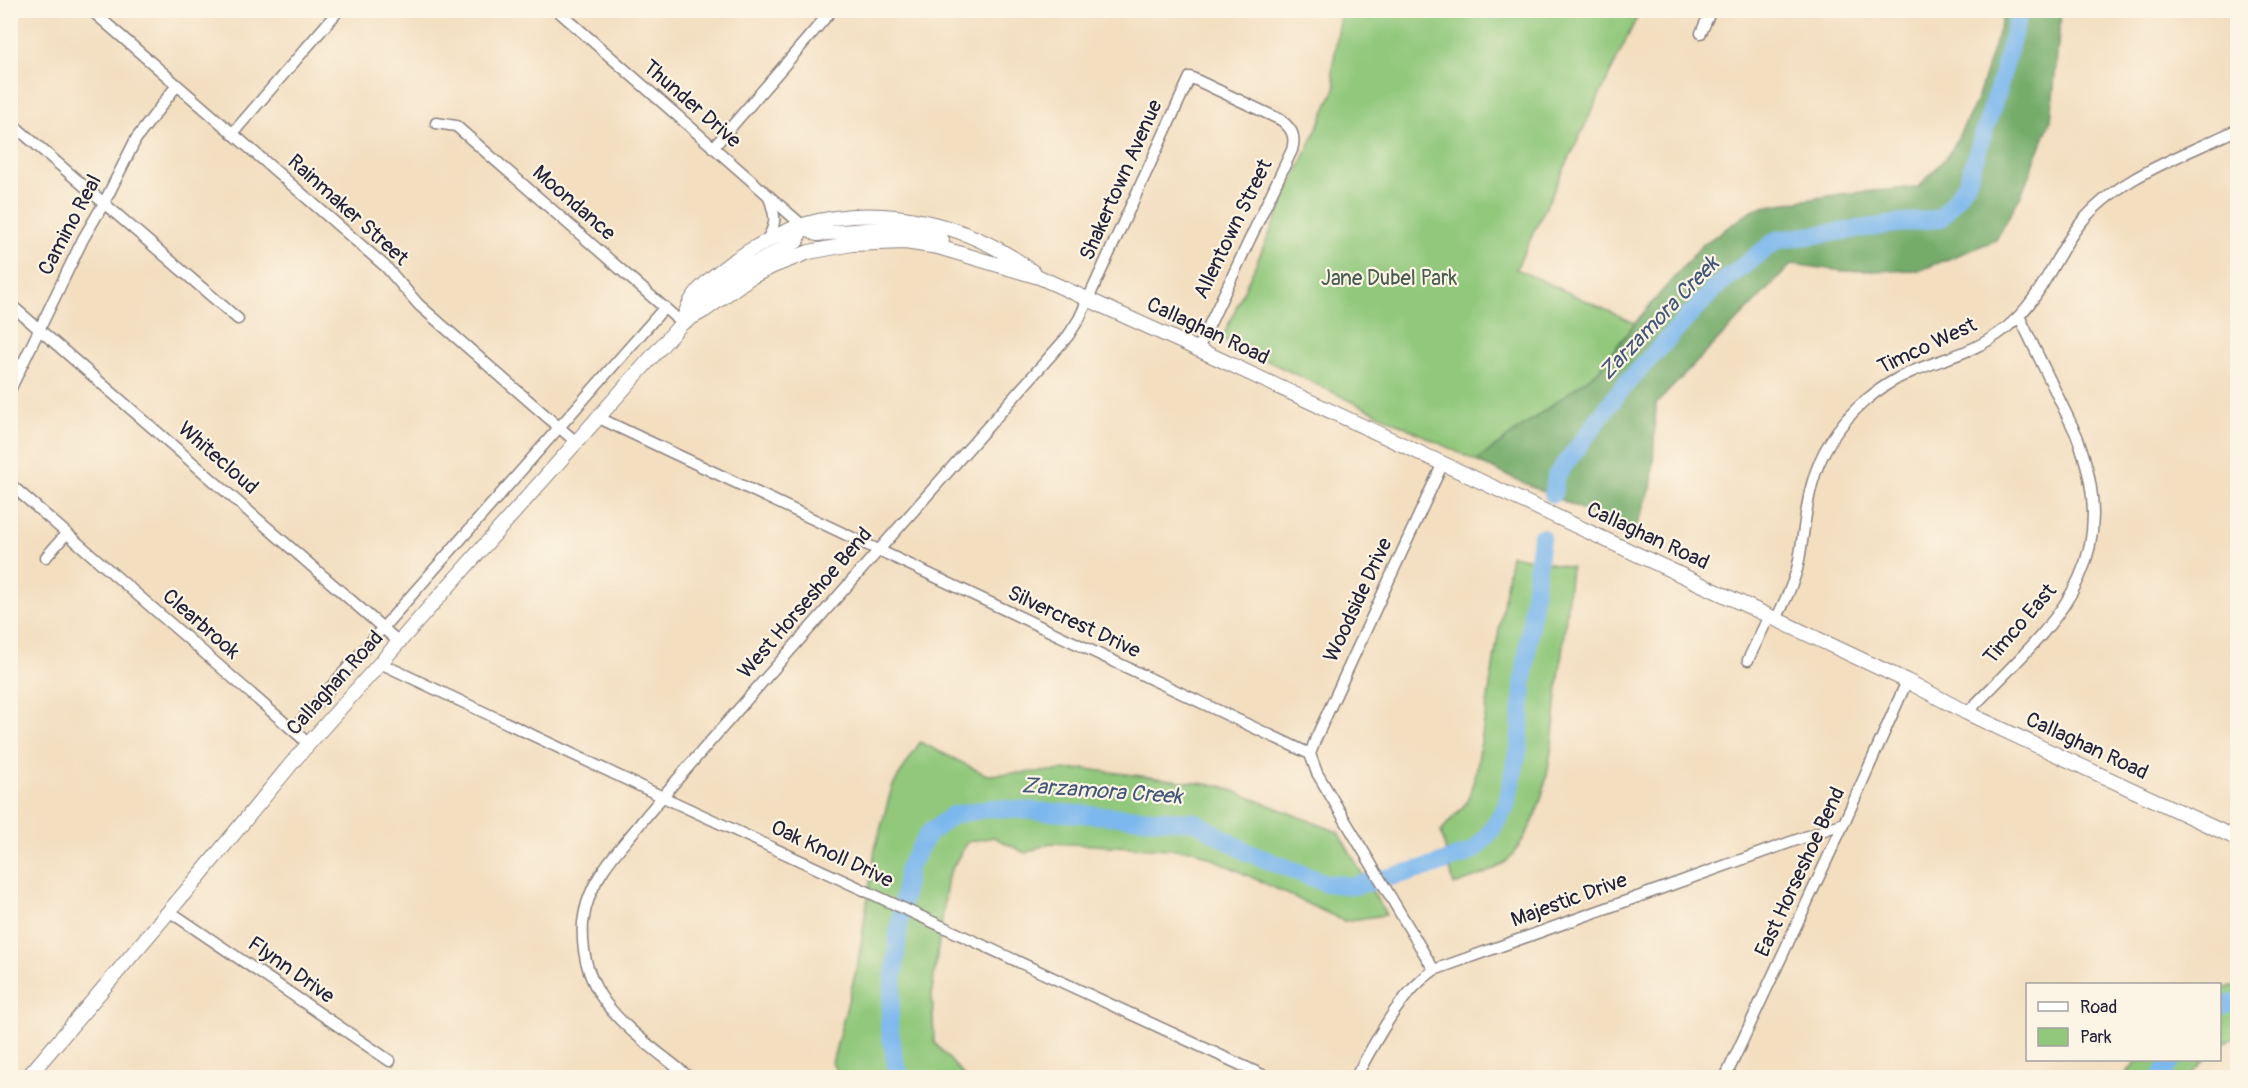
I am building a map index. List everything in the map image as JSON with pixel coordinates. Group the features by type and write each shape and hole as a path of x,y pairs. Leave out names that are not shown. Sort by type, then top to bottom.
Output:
{"main road":[{"name":"Callaghan Road","path":"687,320 691,301 709,282 742,255 802,225 859,216 920,220 958,232 1013,257 1039,277"},
{"path":"687,320 699,305 727,280 796,241 802,225 817,234 868,229 915,233 976,250 1008,268"},
{"name":"Callaghan Road","path":"27,1077 309,744 597,417 687,320 749,278 765,270 792,257 836,246 905,242 954,251 1039,277 1443,463 1907,681 1966,713 2238,839"}],"street":[{"name":"Rainmaker Street","path":"91,10 386,267 419,305 576,442"},
{"name":"Thunder Drive","path":"557,10 802,225"},
{"path":"713,148 832,10"},
{"path":"1701,33 1711,10"},
{"path":"232,134 334,12"},
{"name":"Shakertown Avenue","path":"1089,299 1190,77 1281,120 1288,126"},
{"name":"Camino Real","path":"10,390 83,239 136,140 177,86"},
{"path":"10,122 238,319"},
{"name":"Moondance","path":"435,123 456,126 665,307 687,320"},
{"name":"Allentown Street","path":"1198,349 1292,150 1295,140 1288,126"},
{"name":"Timco West","path":"1748,660 1795,577 1805,510 1814,476 1830,441 1856,409 1886,385 1909,373 1978,347 2003,330 2019,316 2047,280 2079,226 2100,203 2128,182 2238,129"},
{"path":"765,242 774,229 775,221 769,197"},
{"name":"West Horseshoe Bend","path":"690,1077 620,1021 596,991 585,961 584,948 584,921 594,886 605,868 663,796 876,550 1068,336 1089,299"},
{"name":"Whitecloud","path":"10,304 399,642"},
{"name":"Callaghan Road","path":"293,730 665,307"},
{"name":"Timco East","path":"1966,713 2048,629 2069,601 2084,570 2091,538 2092,494 2084,455 2019,316"},
{"name":"Silvercrest Drive","path":"597,417 1310,754"},
{"name":"Woodside Drive","path":"1310,754 1443,463"},
{"name":"Clearbrook","path":"10,484 309,744"},
{"path":"46,557 67,533"},
{"name":"Oak Knoll Drive","path":"380,663 1269,1077"},
{"name":"East Horseshoe Bend","path":"1725,1077 1844,824 1907,681"},
{"path":"1310,754 1317,773 1356,841 1434,970"},
{"name":"Majestic Drive","path":"1355,1077 1408,993 1434,970 1844,824"},
{"name":"Flynn Drive","path":"169,911 390,1061"}],"green space":[{"name":"Jane Dubel Park","path":"1341,11 1640,11 1516,269 1635,323 1598,371 1476,461 1222,339 1336,86 1332,72"},
{"path":"2005,11 2061,11 2051,120 2021,195 1996,240 1921,270 1844,271 1792,264 1656,404 1652,485 1634,533 1476,461 1598,371 1639,318 1702,245 1756,208 1841,194 1919,187 1950,153 1977,100"},
{"path":"1511,555 1571,567 1551,755 1541,800 1533,821 1508,860 1482,875 1454,885 1441,831 1467,802 1476,773"},
{"path":"920,742 987,775 1086,769 1221,786 1338,832 1386,915 1344,921 1194,850 1050,843 1025,853 994,837 967,842 948,876 932,991 934,1042 965,1077 840,1077 832,1063 858,963 875,849 892,787"},
{"path":"2237,985 2237,1037 2221,1044 2221,989"},
{"path":"2137,1061 2204,1061 2188,1077 2124,1077"}],"waterway":[{"name":"Zarzamora Creek","path":"1553,494 1556,476 1622,388 1717,286 1777,240 1941,218 1967,183 1998,90 2020,10"},
{"name":"Zarzamora Creek","path":"902,1078 896,1066 889,1025 898,933 908,868 928,834 953,815 992,808 1196,822 1247,852 1325,883 1354,886 1433,866 1474,851 1491,831 1506,806 1519,748 1523,686 1541,537"},
{"path":"2221,1008 2238,1002"},
{"path":"2160,1078 2171,1061"}]}
